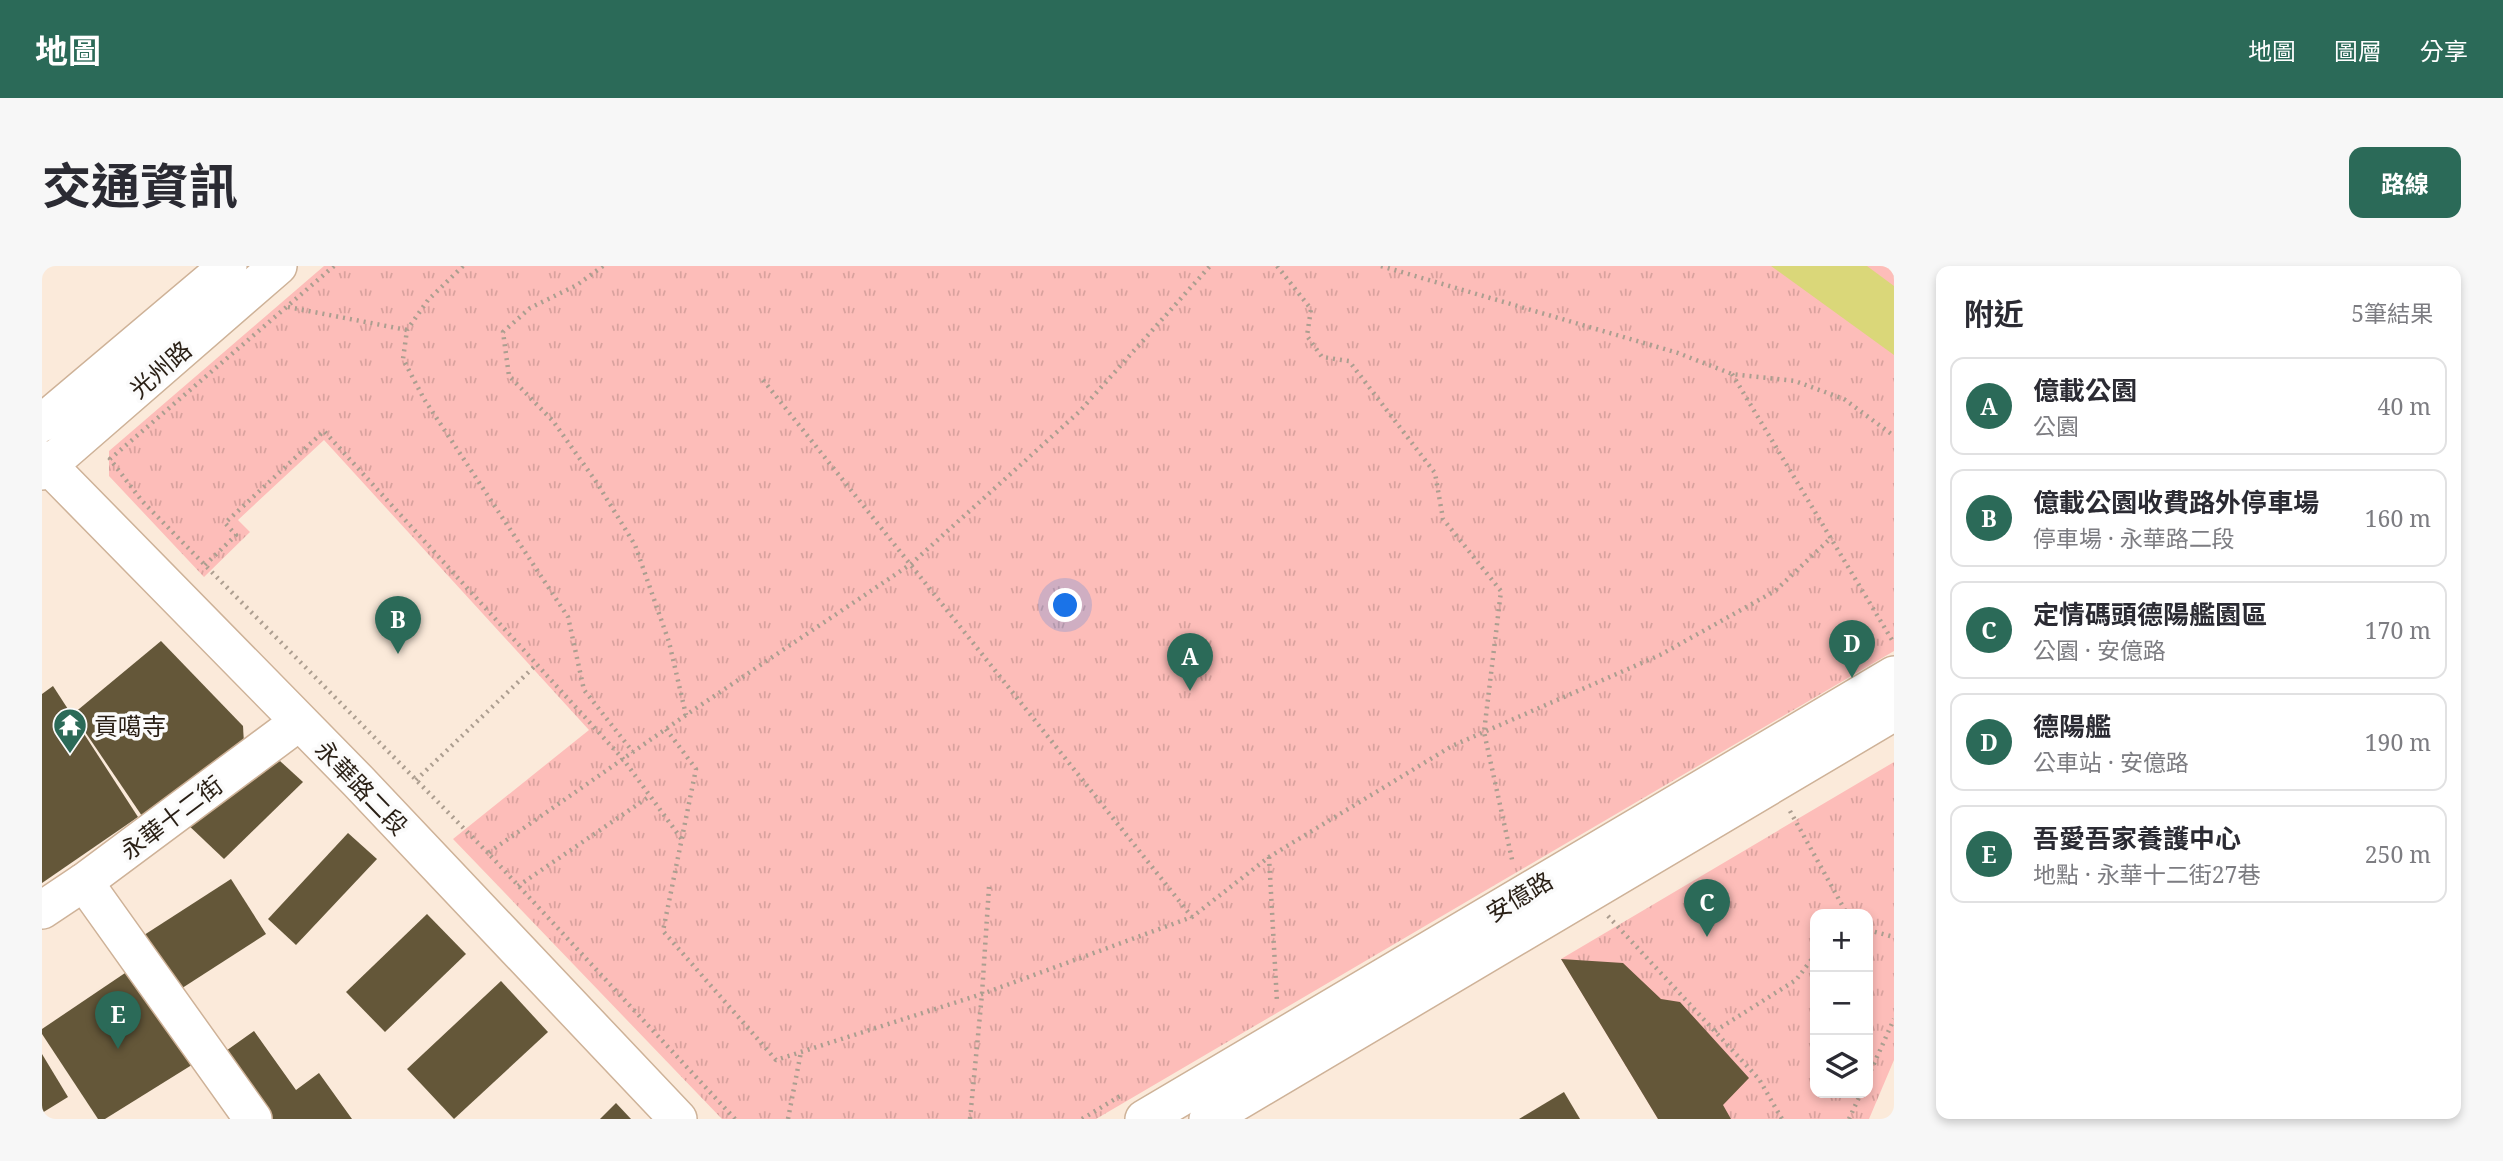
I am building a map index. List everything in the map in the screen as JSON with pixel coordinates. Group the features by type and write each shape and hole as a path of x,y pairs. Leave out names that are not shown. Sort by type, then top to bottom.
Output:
{"street":[{"name":"光州路","path":"42,423 236,274 278,266"},
{"name":"光州路","path":"44,466 236,274"},
{"name":"永華路二段","path":"44,466 358,781 678,1119"},
{"name":"安億路","path":"1144,1119 1893,658"},
{"name":"安億路","path":"1208,1119 1894,712"},
{"name":"永華十二街","path":"42,910 299,722"},
{"path":"83,882 253,1119"}],"path":[{"path":"334,266 110,459 142,501 488,853 735,1119"},
{"path":"463,266 428,300 407,330 403,359 424,398 568,617 584,690 633,752"},
{"path":"603,266 577,285 530,308 503,332 509,376 553,421 597,483 635,545 669,642 686,715"},
{"path":"488,853 686,715 911,564 1079,412 1210,266"},
{"path":"1277,266 1311,309 1307,336 1314,347 1322,357 1349,361 1435,473 1443,519 1501,591 1484,732 1513,864"},
{"path":"1381,266 1678,353 1732,374 1795,381 1844,398 1894,436"},
{"path":"287,307 407,330"},
{"path":"1732,374 1832,537 1893,658"},
{"path":"763,380 1192,917"},
{"path":"205,565 236,536 225,523 324,431 623,759 683,841"},
{"path":"666,729 696,769 663,931 776,1060 982,994 1192,917 1269,857 1452,746 1660,655 1775,592 1832,537"},
{"path":"416,780 537,664"},
{"path":"518,886 650,796"},
{"path":"1788,807 1844,909"},
{"path":"1269,857 1277,1002"},
{"path":"970,1119 989,887"},
{"path":"1592,889 1610,919 1759,1079 1782,1119"},
{"path":"1873,931 1894,937"},
{"path":"1715,1031 1797,980 1810,962"},
{"path":"1873,1066 1894,1019"},
{"path":"788,1119 801,1052"},
{"path":"1849,1119 1859,1098"}],"green space":[{"path":"324,266 1894,266 1894,651 1096,1119 722,1119 453,839 589,730 324,440 238,520 250,532 204,577 109,476 109,451"},
{"path":"1894,762 1894,1060 1869,1119 1658,1119 1561,959"}],"shaded area":[{"path":"1771,266 1867,266 1894,286 1894,355"}],"building":[{"path":"161,641 243,726 244,744 142,816 73,714"},
{"name":"貢噶寺","path":"53,686 138,817 42,883 42,694"},
{"path":"280,761 303,782 224,859 185,822"},
{"path":"348,833 377,859 296,945 268,919"},
{"path":"231,879 266,934 176,992 141,937"},
{"path":"427,914 466,954 385,1032 346,992"},
{"path":"1561,959 1623,963 1661,999 1680,1002 1749,1078 1723,1105 1731,1119 1658,1119"},
{"path":"128,971 195,1063 105,1119 98,1119 42,1034 42,1029"},
{"path":"501,981 548,1032 454,1119 407,1069"},
{"path":"254,1031 296,1090 319,1073 352,1119 270,1119 223,1053"},
{"path":"42,1054 68,1097 42,1113"},
{"path":"1564,1092 1580,1119 1519,1119"},
{"path":"616,1103 631,1119 600,1119"}],"place":[{"name":"億載公園收費路外停車場","path":"398,654"},
{"name":"德陽艦","path":"1852,678"},
{"name":"億載公園","path":"1190,691"},
{"name":"貢噶寺","path":"70,755"},
{"name":"定情碼頭德陽艦園區","path":"1707,937"},
{"name":"吾愛吾家養護中心","path":"118,1049"}]}
